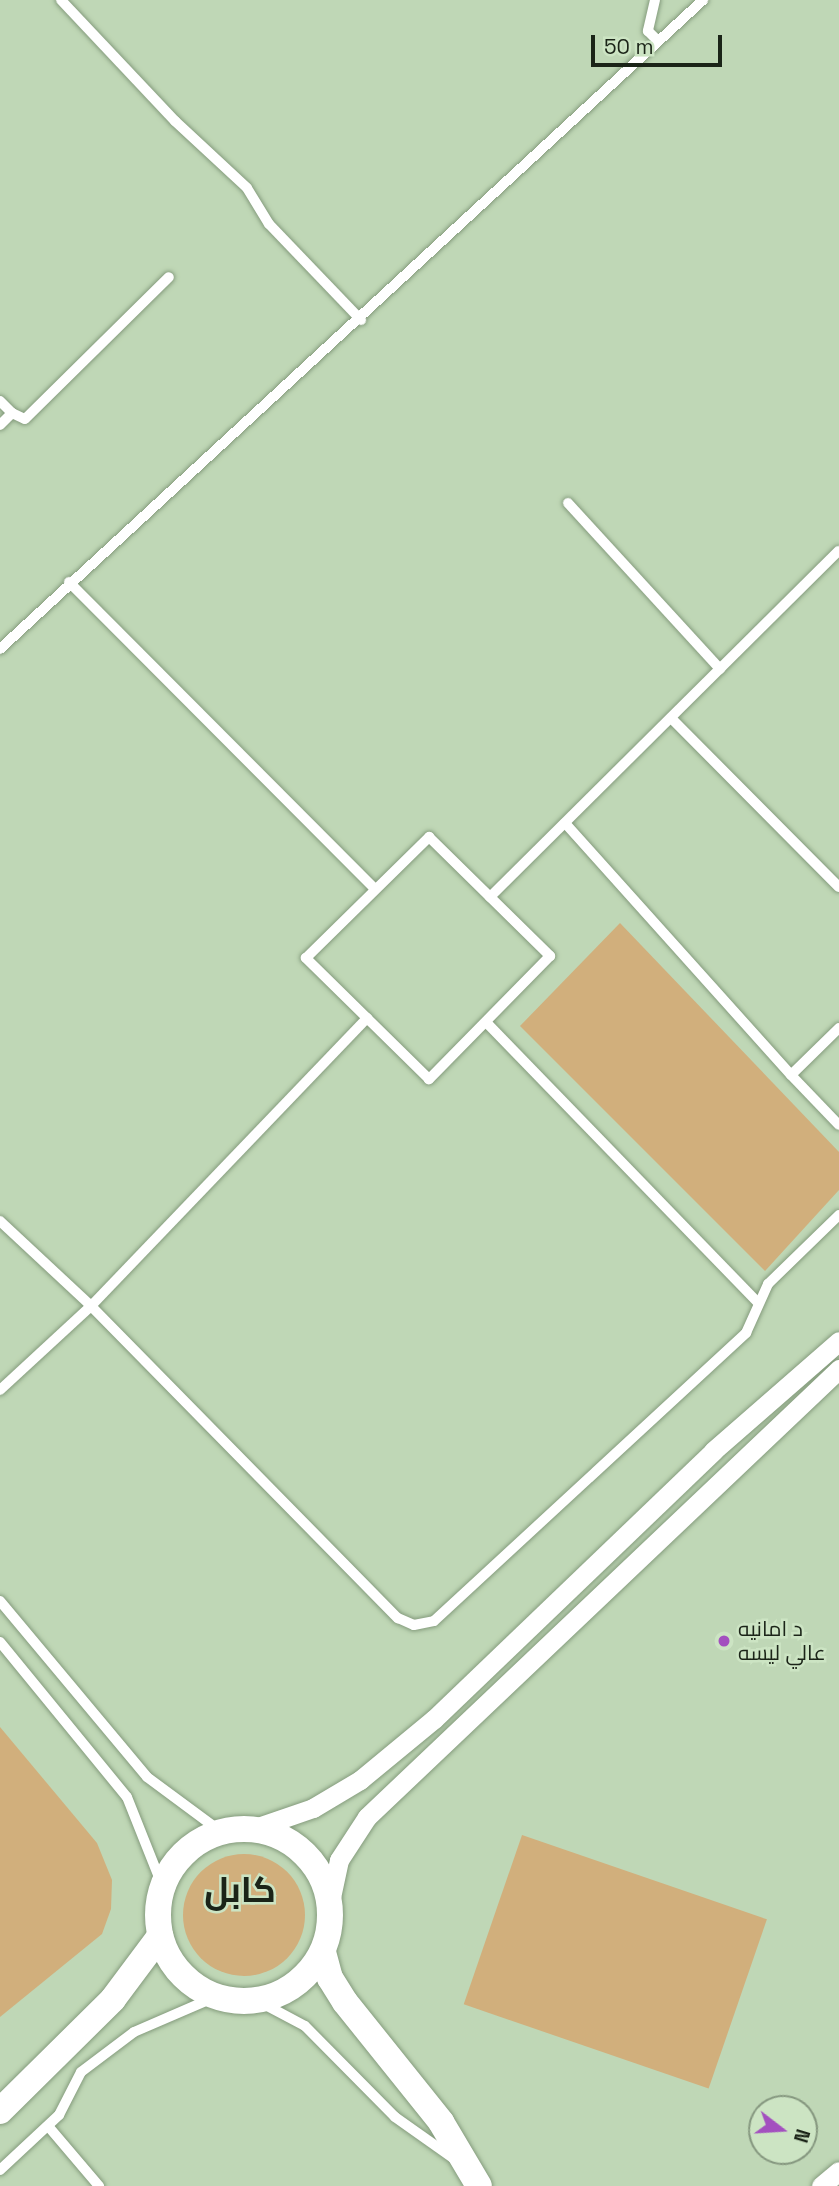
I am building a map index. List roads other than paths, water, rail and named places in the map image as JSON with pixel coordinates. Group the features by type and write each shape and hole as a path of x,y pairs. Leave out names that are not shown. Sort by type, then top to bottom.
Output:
{"street":[{"path":"323,1952 296,1985 258,2001 215,1997 190,1983 170,1962 160,1936 162,1885 185,1851 220,1831 255,1828 313,1808 360,1780 508,1652 743,1423 839,1341"},
{"path":"490,2186 472,2176 441,2122 345,2002 330,1978 323,1952 339,1860 367,1817 839,1370"},
{"path":"255,1828 290,1841 317,1867 330,1902"},
{"path":"0,2111 113,1999 160,1936"},
{"path":"821,2186 839,2171"}],"lane":[{"path":"61,0 156,102 247,188 269,225 361,320"},
{"path":"655,0 648,31 658,41"},
{"path":"0,649 69,582 361,320 703,0"},
{"path":"0,401 12,413 25,419 169,277"},
{"path":"0,425 12,413"},
{"path":"568,503 720,669"},
{"path":"490,897 839,551"},
{"path":"69,582 373,887"},
{"path":"671,718 839,887"},
{"path":"565,823 839,1125"},
{"path":"429,837 490,897 550,956 429,1079 306,958 373,887 429,837"},
{"path":"0,1390 91,1306 367,1018"},
{"path":"486,1022 758,1303"},
{"path":"791,1075 839,1028"},
{"path":"0,1221 91,1306 398,1618 415,1625 434,1621 746,1332 768,1284 839,1215"},
{"path":"0,1601 147,1777 220,1831"},
{"path":"0,1643 127,1797 162,1885"},
{"path":"0,2170 59,2115 81,2072 115,2045 215,1997"},
{"path":"258,2001 305,2026 395,2117 472,2176"},
{"path":"48,2126 99,2186"}],"place":[{"name":"د امانیه عالي لیسه","path":"724,1641"}],"district":[{"name":"کابل","path":"240,1890"}]}
